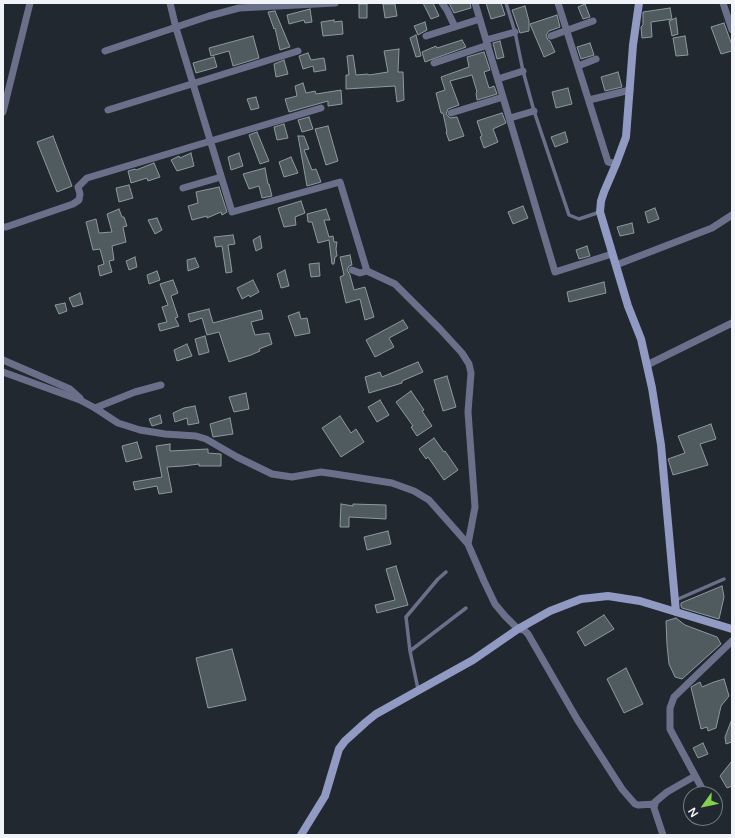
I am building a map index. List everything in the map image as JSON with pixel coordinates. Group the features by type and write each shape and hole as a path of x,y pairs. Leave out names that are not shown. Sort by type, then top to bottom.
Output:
{"street":[{"path":"3,112 30,3"},
{"path":"170,3 176,28 232,212 340,182 367,271"},
{"path":"105,51 209,16 239,8 335,3"},
{"path":"442,3 455,27"},
{"path":"475,3 556,272 612,254"},
{"path":"558,3 608,162 616,164"},
{"path":"639,3 633,45 626,137 604,192 600,212 628,306 641,339 647,365 662,445 676,612"},
{"path":"723,3 732,30"},
{"path":"426,36 480,19"},
{"path":"551,36 593,22"},
{"path":"434,63 515,32"},
{"path":"108,110 298,51"},
{"path":"578,66 596,59"},
{"path":"498,79 523,71"},
{"path":"589,100 630,90"},
{"path":"451,113 503,97"},
{"path":"3,227 73,204 79,200 80,194 78,187 87,178 321,108"},
{"path":"510,118 534,111"},
{"path":"183,188 221,177"},
{"path":"616,264 712,228 732,215"},
{"path":"352,270 360,273 367,271 395,284 440,329 469,364 468,412 475,508 468,544"},
{"path":"647,365 732,322"},
{"path":"3,360 70,389 85,403"},
{"path":"3,372 85,403 96,408 118,423 140,430 165,434 196,436 206,439 272,474 292,478 320,472 392,483 414,491 429,500 468,544 495,604 518,629 524,630 528,634 578,719 622,789 635,804 655,804"},
{"path":"96,408 135,392 162,386"},
{"path":"301,835 325,796 337,754 342,744 366,722 376,714 473,660 518,629 550,611 581,599 608,596 640,601 732,629"},
{"path":"701,786 670,729 670,708 674,697 732,641"},
{"path":"663,835 654,808 655,802 667,792 695,776"}],"lane":[{"path":"506,3 515,32 523,71 534,111 569,215 579,219 600,212"},
{"path":"419,690 410,651 406,617 438,579 446,572"},
{"path":"675,601 724,579"},
{"path":"410,651 466,608"}],"building":[{"path":"423,3 433,3 439,16 431,19"},
{"path":"449,3 470,3 471,8 454,13"},
{"path":"486,3 501,3 505,15 491,19"},
{"path":"359,4 367,4 367,18 359,18"},
{"path":"383,4 395,4 397,16 385,18"},
{"path":"585,4 590,17 583,19 578,7"},
{"path":"525,6 529,21 529,31 520,33 512,10"},
{"path":"670,8 672,19 651,22 652,37 642,38 641,27 643,25 643,12"},
{"path":"310,9 312,22 305,23 304,20 289,24 287,15"},
{"path":"275,11 290,47 280,50 275,28 274,29 268,12"},
{"path":"557,15 560,27 549,31 546,35 555,52 544,57 530,24"},
{"path":"676,18 678,34 672,36 669,21"},
{"path":"334,20 334,22 342,21 343,34 323,36 321,22"},
{"path":"425,22 427,30 418,35 414,26"},
{"path":"724,23 732,45 732,51 721,54 711,27"},
{"path":"416,35 421,56 416,57 410,38"},
{"path":"253,36 259,58 233,66 229,51 211,56 209,48"},
{"path":"685,36 688,55 676,56 673,38"},
{"path":"462,40 466,47 425,62 422,52 436,46 437,48"},
{"path":"500,41 504,57 497,59 493,43"},
{"path":"590,43 594,55 581,59 577,47"},
{"path":"399,49 398,72 403,72 404,100 397,102 395,86 346,89 346,75 349,75 347,56 353,55 356,75 369,75 388,72 384,51"},
{"path":"484,52 490,70 484,72 489,88 494,86 497,94 477,100 477,92 472,75 450,81 459,105 448,109 446,114 450,118 457,117 464,136 449,141 443,113 441,113 436,93 445,90 441,77 469,67 467,57"},
{"path":"308,53 311,60 324,58 326,70 314,72 313,66 303,69 299,56"},
{"path":"214,57 217,67 196,73 193,63"},
{"path":"284,60 288,74 276,77 274,64"},
{"path":"618,72 622,87 605,91 601,77"},
{"path":"303,83 306,93 315,91 316,94 341,90 342,104 328,106 328,101 289,112 285,99 297,96 295,86"},
{"path":"568,88 572,104 556,108 552,92"},
{"path":"256,97 259,108 251,110 247,99"},
{"path":"502,113 506,123 493,129 498,142 484,148 477,121"},
{"path":"309,117 313,129 302,132 298,120"},
{"path":"284,124 288,138 277,140 274,127"},
{"path":"328,126 338,161 326,165 315,129"},
{"path":"257,132 269,161 260,164 249,135"},
{"path":"565,132 568,142 555,147 551,137"},
{"path":"53,136 72,186 57,192 37,142"},
{"path":"298,136 304,136 309,149 304,150 312,170 316,169 321,182 307,186"},
{"path":"191,153 194,166 177,171 171,160"},
{"path":"239,153 243,166 231,170 228,157"},
{"path":"291,157 298,173 284,177 279,162"},
{"path":"154,163 160,177 148,181 147,178 131,183 128,171 136,170"},
{"path":"265,168 272,196 262,198 259,186 249,189 243,174"},
{"path":"129,185 133,198 119,202 116,188"},
{"path":"219,187 227,212 222,215 221,212 207,218 207,216 192,220 188,206 198,203 196,192"},
{"path":"301,201 305,213 295,217 296,225 284,227 278,208"},
{"path":"523,206 528,218 513,224 508,212"},
{"path":"655,208 659,219 648,223 645,212"},
{"path":"119,209 127,226 123,227 126,242 112,246 114,260 109,261 112,272 100,276 98,266 104,264 100,249 93,250 86,222 96,219 99,233 112,232 107,214"},
{"path":"326,209 330,220 324,220 329,237 333,236 334,242 337,242 337,256 335,257 334,264 332,264 329,240 318,243 312,222 308,222 307,214"},
{"path":"157,218 162,230 155,234 148,220"},
{"path":"632,223 634,233 620,236 617,227"},
{"path":"233,235 235,244 228,245 232,272 226,273 222,246 216,247 214,237"},
{"path":"260,236 262,248 256,251 253,240"},
{"path":"587,246 590,256 579,259 576,250"},
{"path":"350,255 352,265 349,266 347,270 354,290 365,287 374,317 365,320 360,299 346,303 340,277 344,275 340,257"},
{"path":"135,257 137,267 129,270 126,261"},
{"path":"195,258 199,267 188,271 187,260"},
{"path":"319,263 320,276 311,277 309,264"},
{"path":"285,270 289,286 281,288 277,274"},
{"path":"157,271 160,280 149,284 147,275"},
{"path":"173,280 178,293 171,296 178,317 175,318 179,326 160,331 158,324 167,322 162,307 168,305 160,284"},
{"path":"253,280 259,292 242,299 237,288"},
{"path":"604,282 606,293 569,302 567,292"},
{"path":"80,293 83,304 73,307 69,298"},
{"path":"65,303 67,311 59,314 55,305"},
{"path":"209,309 213,323 261,310 263,319 251,322 255,335 269,333 272,344 259,349 260,351 251,355 229,362 219,332 207,335 202,318 190,322 188,314"},
{"path":"299,312 301,319 307,318 310,333 295,336 288,316"},
{"path":"403,320 408,328 389,338 394,347 375,357 366,340"},
{"path":"205,336 209,352 199,355 195,339"},
{"path":"187,344 192,356 177,361 174,350"},
{"path":"418,362 423,372 402,381 402,383 369,393 365,377 380,372 382,377"},
{"path":"447,376 456,407 443,411 434,380"},
{"path":"411,391 424,410 422,411 432,426 417,436 411,427 413,426 396,402"},
{"path":"246,393 249,409 234,412 229,397"},
{"path":"380,400 389,415 377,422 368,407"},
{"path":"195,406 199,423 188,425 187,418 175,422 173,413 184,408"},
{"path":"160,415 162,423 152,426 149,419"},
{"path":"340,416 351,433 356,429 364,442 341,457 322,428"},
{"path":"230,418 233,434 213,437 210,424"},
{"path":"711,424 716,439 700,444 708,465 673,475 668,459 685,453 678,436"},
{"path":"434,438 458,470 444,480 428,457 426,459 419,449"},
{"path":"137,442 142,458 126,462 122,446"},
{"path":"170,444 170,451 208,449 208,453 221,454 221,466 199,466 199,464 167,467 172,492 159,494 157,486 135,490 133,482 162,477 156,446"},
{"path":"341,504 353,506 353,504 386,505 386,519 349,517 349,527 340,527"},
{"path":"388,531 391,544 367,550 364,537"},
{"path":"396,566 408,605 377,613 375,605 395,600 386,569"},
{"path":"722,586 724,597 719,619 682,608 681,603"},
{"path":"604,615 614,629 585,646 577,632"},
{"path":"676,618 685,625 717,637 721,644 682,679 675,677 669,664 667,645 666,621"},
{"path":"232,649 246,700 208,708 196,658"},
{"path":"626,668 643,704 624,713 607,679"},
{"path":"724,679 729,696 721,706 716,728 708,731 707,727 701,729 691,687 700,682 702,687"},
{"path":"732,719 732,742 726,744 725,737"},
{"path":"703,743 708,754 698,758 693,748"},
{"path":"732,761 732,786 727,788 720,776"}]}
